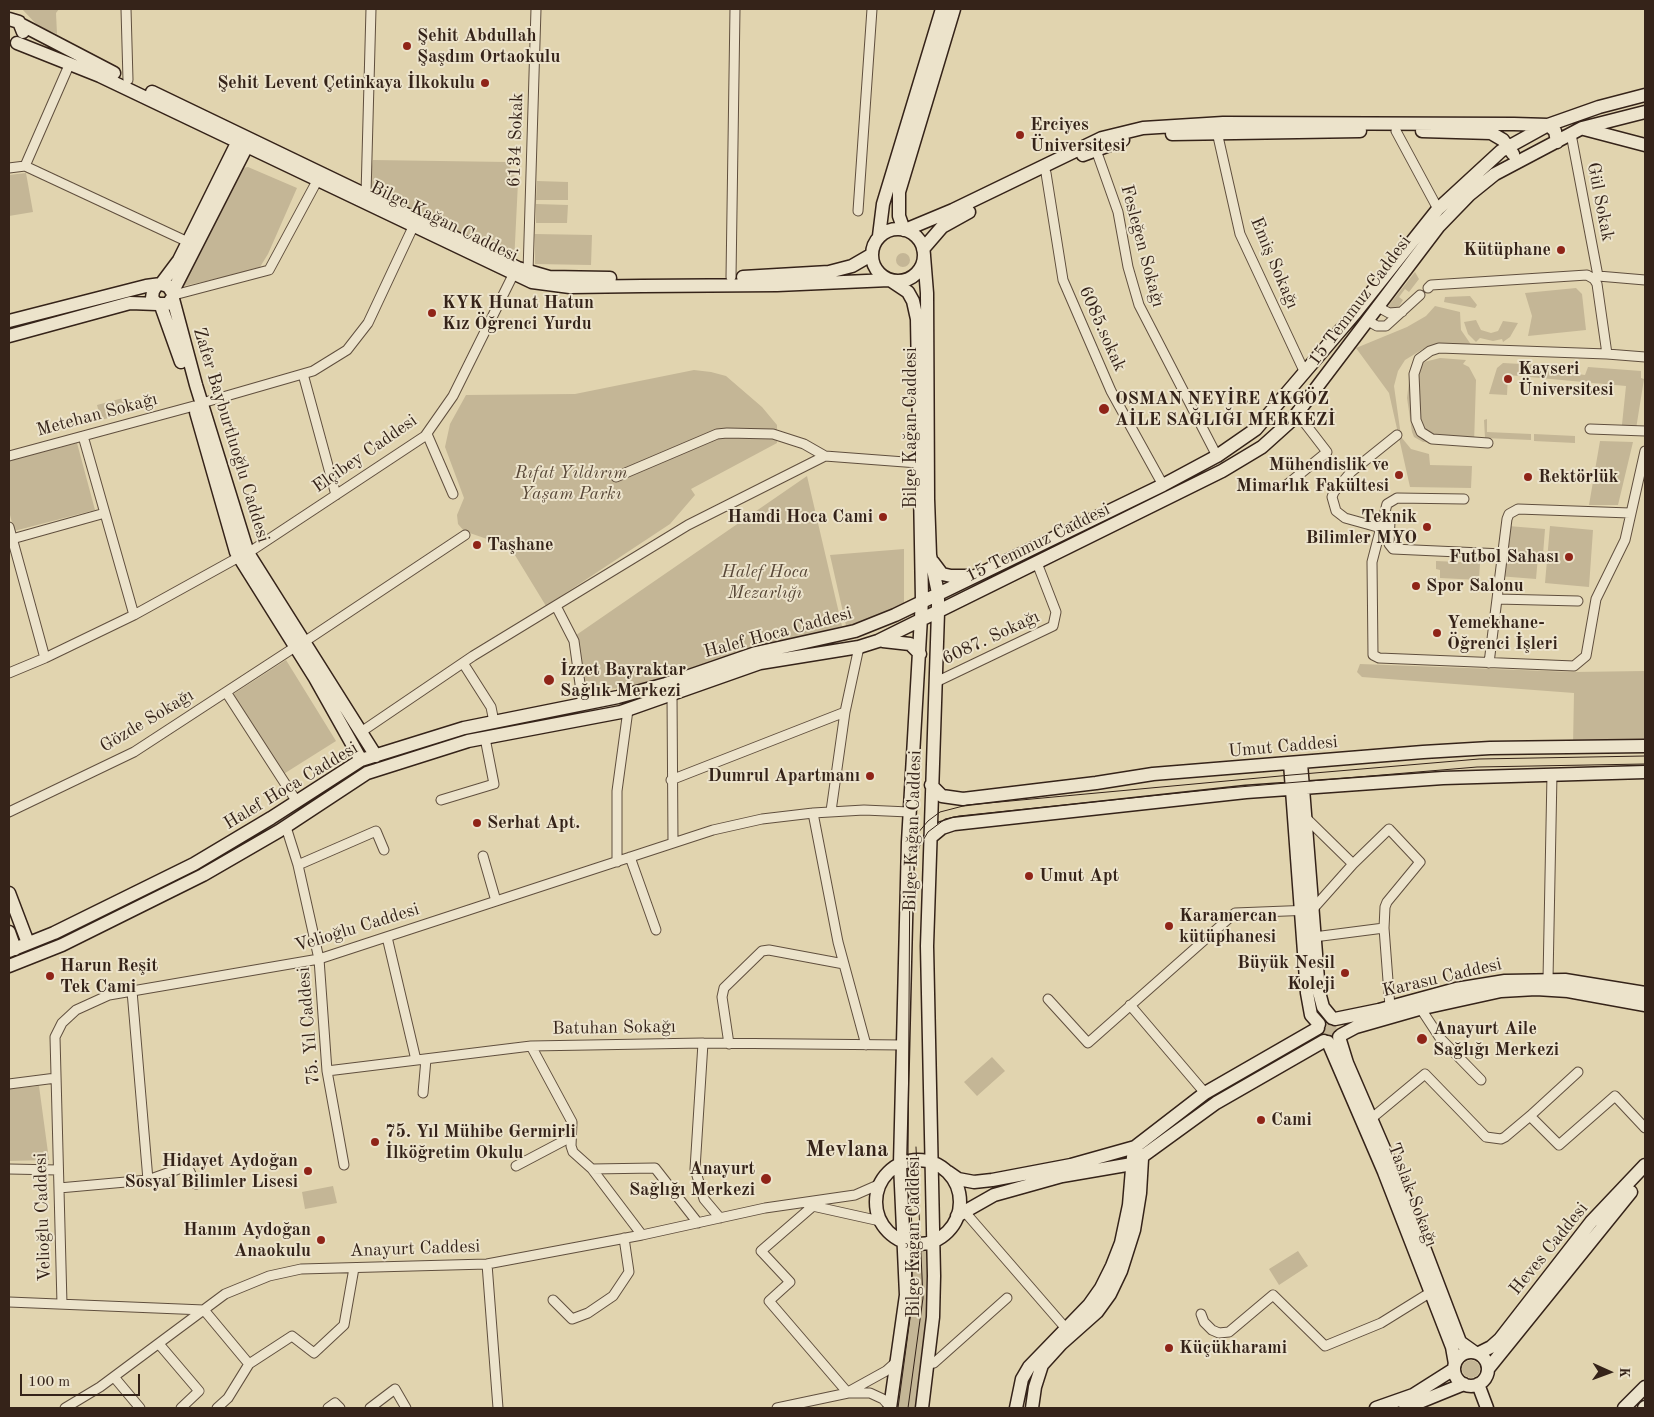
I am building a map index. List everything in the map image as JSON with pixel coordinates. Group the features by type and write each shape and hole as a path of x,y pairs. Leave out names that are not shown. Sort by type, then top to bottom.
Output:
{"street":[{"path":"126,9 128,80"},
{"path":"366,194 371,9"},
{"name":"6134 Sokak","path":"528,272 536,9"},
{"path":"730,277 735,9"},
{"path":"858,211 872,9"},
{"path":"880,236 883,204 942,9"},
{"path":"924,252 917,237 904,230 899,216 899,192 954,9"},
{"path":"11,45 22,37 14,18"},
{"name":"Bilge Kağan Caddesi","path":"14,18 317,181 513,275 540,284 570,287 778,285 890,280 908,292 916,310 922,620 909,812 900,1164 906,1295 890,1407"},
{"name":"Bilge Kağan Caddesi","path":"11,45 70,63 366,194 528,272 558,278 730,277 828,272 852,266 872,255"},
{"path":"25,166 70,63"},
{"name":"15 Temmuz Caddesi","path":"922,600 1163,486 1217,456 1256,429 1305,374 1438,208 1478,171 1508,147 1548,125 1599,107 1645,95"},
{"name":"15 Temmuz Caddesi","path":"922,620 1222,471 1262,447 1297,413 1439,226 1469,195 1495,174 1576,131 1645,112"},
{"path":"1524,159 1513,154 1500,138 1491,133 1396,131 1217,132 1136,137 1114,142 1096,150 949,222 935,234 924,252 920,269 910,278 897,282 890,280 875,268 872,255 872,248 880,236 891,230 904,230 953,210 1102,138 1129,130 1223,123 1460,122 1548,125 1555,131 1557,142"},
{"path":"1396,131 1438,208"},
{"path":"1576,131 1645,145"},
{"name":"Gül Sokak","path":"1576,131 1598,276 1645,280"},
{"name":"Emiş Sokağı","path":"1217,132 1240,234 1305,374"},
{"path":"159,305 152,295 173,269 244,141"},
{"path":"9,336 130,304 168,304 244,141"},
{"name":"Fesleğen Sokağı","path":"1096,150 1118,212 1128,268 1139,305 1217,456"},
{"path":"9,168 25,166 188,242"},
{"name":"6085.sokak","path":"1046,174 1063,280 1111,391 1163,486"},
{"path":"173,295 269,270 317,181"},
{"name":"Metehan Sokağı","path":"9,456 303,374 334,360 358,339 413,227"},
{"name":"Bilge Kağan Caddesi","path":"922,1408 932,1317 934,1241 927,946 938,612 938,593 930,555 927,304 924,252"},
{"name":"Elçibey Caddesi","path":"9,673 45,658 134,615 244,555 427,434 453,396 513,275"},
{"path":"1428,288 1431,285 1591,276 1597,284 1607,354"},
{"path":"9,321 146,286 168,286 173,295"},
{"name":"Zafer Bayburtluoğlu Caddesi","path":"173,295 198,404"},
{"path":"1356,312 1377,326 1386,326 1420,295"},
{"path":"1367,298 1389,313 1403,312"},
{"name":"Zafer Bayburtluoğlu Caddesi","path":"159,305 198,404 244,555 300,645 376,756"},
{"path":"1488,443 1432,439 1421,432 1416,420 1414,374 1417,363 1426,353 1439,348 1645,357"},
{"path":"303,374 336,495"},
{"path":"1284,487 1327,452 1297,413"},
{"path":"1590,428 1645,431"},
{"path":"616,477 717,434 728,433 773,434 804,444 825,456 918,463"},
{"path":"427,434 453,494"},
{"path":"1381,528 1342,516 1334,508 1332,498 1334,492 1351,472 1397,435"},
{"path":"84,436 134,615"},
{"path":"1464,498 1395,499 1387,504 1372,562 1374,655 1380,658 1571,666 1583,660 1587,652 1596,599 1620,552 1645,450"},
{"path":"361,732 463,663 688,525 825,456"},
{"path":"1490,663 1506,519 1514,510 1630,513"},
{"path":"12,540 106,513"},
{"path":"1384,516 1390,521 1389,544 1393,549 1502,554"},
{"path":"9,527 45,658"},
{"name":"Gözde Sokağı","path":"9,812 134,752 300,645 465,535"},
{"path":"930,555 937,569 942,574 952,576 975,575"},
{"name":"6087. Sokağı","path":"936,682 1053,626 1056,612 1037,563"},
{"path":"1497,599 1578,601"},
{"name":"Halef Hoca Caddesi","path":"12,950 54,933 194,864 297,802 361,760 464,728 583,705 666,684 756,653 855,631 922,600"},
{"path":"556,606 574,641 583,705"},
{"name":"Halef Hoca Caddesi","path":"9,966 62,945 203,875 286,827 367,773 485,738 628,710 760,663 859,647 878,641 922,620"},
{"path":"878,641 904,641 916,648 920,654"},
{"name":"Zafer Bayburtluoğlu Caddesi","path":"300,645 361,760"},
{"path":"831,811 846,712 859,647"},
{"path":"463,663 491,707 494,722"},
{"path":"226,692 297,802"},
{"path":"672,695 671,780 673,842"},
{"path":"617,862 617,791 628,710"},
{"path":"671,780 846,712"},
{"path":"441,800 494,784 485,738"},
{"name":"Umut Caddesi","path":"931,785 942,796 963,799 1153,774 1474,748 1645,746"},
{"path":"1296,763 1297,788 1306,910 1314,937 1320,1000 1342,1028 1333,1039 1319,1035 1318,1026 1311,1015 1308,1005 1306,910 1305,817 1297,788"},
{"path":"930,838 942,828 954,824 1297,788 1443,778 1645,772"},
{"path":"1548,979 1552,774"},
{"name":"Velioğlu Caddesi","path":"62,1304 55,1037 62,1023 71,1014 93,1001 132,991 319,959 673,842 737,824 831,811 909,812"},
{"path":"813,813 844,964 866,1045"},
{"path":"1305,817 1352,864"},
{"name":"75. Yıl Caddesi","path":"286,827 298,865 319,959 327,1071 344,1165"},
{"path":"1048,999 1088,1043 1235,913 1306,910 1389,829 1420,862 1387,902 1384,914 1390,1007"},
{"path":"298,865 376,831 384,850"},
{"path":"483,856 496,901"},
{"path":"630,857 656,930"},
{"path":"9,893 28,944"},
{"path":"1314,937 1384,928"},
{"path":"9,932 12,950"},
{"path":"387,937 416,1060"},
{"path":"729,1044 722,997 724,988 759,953 770,950 844,964"},
{"name":"Karasu Caddesi","path":"1333,1018 1390,1007 1488,982 1548,979 1599,984 1645,993"},
{"name":"Karasu Caddesi","path":"1137,1161 1216,1103 1356,1027 1421,1008 1483,994 1536,989 1584,993 1645,1005"},
{"path":"132,991 148,1180"},
{"path":"1130,1005 1205,1094"},
{"path":"1421,1008 1440,1038 1480,1080"},
{"path":"1137,1161 1037,1182 994,1195 961,1214 949,1230 934,1241 922,1244 904,1241 888,1232 880,1221 876,1209 876,1196 880,1184 887,1173 910,1160 932,1162 958,1179 974,1182 1071,1165 1135,1147 1205,1094 1318,1026 1324,1019 1333,1018"},
{"name":"Taslak Sokağı","path":"1333,1039 1348,1063 1372,1118 1460,1342 1476,1353"},
{"name":"Taslak Sokağı","path":"1333,1039 1452,1347 1455,1366"},
{"path":"703,1043 695,1169 704,1199 720,1218"},
{"name":"Batuhan Sokağı","path":"327,1071 531,1046 703,1043 903,1045"},
{"path":"531,1046 572,1122 570,1137 574,1152 592,1169 642,1235"},
{"path":"423,1093 426,1059"},
{"path":"1372,1118 1425,1074 1486,1137 1496,1139 1505,1137 1578,1072"},
{"path":"9,1084 56,1078"},
{"path":"1530,1116 1559,1144 1615,1096 1645,1128"},
{"path":"516,1166 570,1137"},
{"path":"1016,1408 1022,1379 1029,1367 1069,1332 1089,1320 1104,1303 1122,1270 1134,1230 1140,1193 1135,1147"},
{"name":"Heves Caddesi","path":"1476,1353 1491,1347 1500,1339 1591,1222 1645,1165"},
{"path":"59,1188 148,1180 187,1166 196,1184"},
{"path":"592,1169 655,1168 698,1223"},
{"path":"9,1169 58,1170"},
{"path":"948,1172 955,1182 959,1194 961,1214 1069,1332"},
{"name":"Heves Caddesi","path":"1488,1369 1604,1223 1645,1177"},
{"path":"802,1204 855,1195 880,1184"},
{"path":"802,1204 880,1221"},
{"name":"Anayurt Caddesi","path":"64,1408 114,1377 236,1288 269,1276 301,1270 487,1264 642,1235 765,1208 802,1204"},
{"path":"813,1206 761,1251 790,1282 769,1301 848,1393"},
{"path":"553,1300 572,1319 593,1310 613,1296 623,1284 629,1272 624,1238"},
{"path":"487,1264 498,1408"},
{"path":"217,1408 228,1398 248,1364 292,1336 314,1353 344,1325 354,1268"},
{"path":"1201,1314 1204,1322 1212,1330 1219,1333 1229,1332 1273,1295 1325,1346 1381,1323 1431,1292"},
{"path":"927,1364 934,1363 1007,1298"},
{"path":"9,1302 204,1310 248,1364"},
{"path":"1032,1408 1035,1387 1042,1365 1069,1332"},
{"path":"159,1344 199,1390 181,1408"},
{"path":"1376,1408 1413,1395 1455,1366 1460,1356 1476,1353 1486,1360 1488,1369 1486,1378 1405,1408"},
{"path":"848,1393 886,1371 896,1362"},
{"path":"1455,1366 1457,1378 1471,1385 1487,1408"},
{"path":"114,1377 140,1408"},
{"path":"1471,1385 1479,1408"},
{"path":"1624,1408 1645,1387"},
{"path":"370,1408 395,1389 406,1408"},
{"path":"777,1408 848,1393 870,1393 883,1398 890,1407"},
{"path":"328,1408 336,1403 340,1408"}],"green space":[{"path":"22,9 59,9 56,13 57,34 38,26"},
{"path":"373,160 507,162 518,182 514,263 368,192"},
{"path":"248,167 297,188 268,254 260,267 242,273 179,287 238,169"},
{"path":"26,173 33,212 9,216 9,175"},
{"path":"537,181 568,182 568,200 536,200"},
{"path":"536,204 568,205 567,223 536,223"},
{"path":"535,234 592,235 591,265 535,264"},
{"path":"900,253 906,253 910,260 906,267 900,267 896,263 896,257"},
{"path":"1415,272 1419,279 1409,292 1405,289 1399,297 1403,300 1398,308 1386,309"},
{"path":"1576,288 1582,294 1586,330 1528,336 1532,316 1525,293"},
{"path":"1470,296 1477,305 1475,308 1444,302 1445,297"},
{"path":"1435,306 1460,312 1461,330 1472,346 1423,349 1405,360 1398,371 1394,386 1400,429 1402,438 1411,449 1429,454 1430,465 1472,466 1471,488 1410,487 1389,393 1356,348 1407,327 1426,316"},
{"path":"1476,320 1481,330 1491,333 1498,331 1503,321 1518,323 1510,337 1503,342 1502,339 1493,341 1480,338 1476,342 1468,334 1464,322"},
{"path":"1440,358 1466,360 1463,364 1469,367 1476,380 1474,444 1423,442 1414,437 1412,432 1407,398 1410,373 1420,363"},
{"path":"1503,363 1576,367 1578,374 1585,375 1588,367 1641,371 1641,378 1644,379 1636,429 1621,434 1626,386 1508,375 1507,395 1489,394 1497,368"},
{"name":"Rıfat Yıldırım Yaşam Parkı","path":"694,370 726,376 762,407 777,425 777,443 691,489 695,495 670,524 546,606 510,547 464,531 458,524 457,515 464,498 445,447 450,424 466,395 575,394"},
{"path":"123,398 127,413 101,420 97,405"},
{"path":"1487,419 1487,432 1531,434 1531,440 1485,438 1484,420"},
{"path":"1534,434 1575,436 1575,443 1534,441"},
{"path":"1600,441 1633,442 1618,505 1589,505"},
{"path":"77,443 95,510 14,531 9,511 9,461"},
{"name":"Halef Hoca Mezarlığı","path":"807,476 842,626 635,687 575,691 569,640"},
{"path":"1508,526 1545,529 1543,555 1506,552"},
{"name":"Futbol Sahası","path":"1550,526 1593,530 1589,587 1545,583"},
{"path":"904,549 904,605 847,630 830,555"},
{"path":"1499,553 1538,556 1536,579 1498,576"},
{"path":"1436,561 1480,563 1479,580 1440,578 1440,570 1436,569"},
{"path":"286,660 336,741 282,775 232,695"},
{"path":"1360,664 1574,672 1645,671 1645,745 1573,746 1574,693 1362,677 1357,672"},
{"path":"1330,1023 1335,1025 1337,1030 1335,1035 1330,1037 1325,1035 1323,1030 1325,1025"},
{"path":"992,1057 1005,1071 977,1096 964,1082"},
{"path":"39,1086 49,1160 9,1161 9,1089"},
{"path":"333,1186 337,1203 305,1209 302,1192"},
{"path":"930,1250 929,1293 917,1408 895,1408 909,1251"},
{"path":"1298,1251 1308,1266 1279,1285 1269,1269"},
{"path":"1467,1360 1475,1360 1480,1365 1478,1376 1467,1378 1462,1373 1462,1365"}],"tram line":[{"path":"898,1408 911,1311 913,1244 908,1161 910,850 917,834 928,821 940,812 967,805 1291,775 1479,759 1645,756"},
{"path":"915,867 919,847 928,832 945,819 959,816 1227,788 1477,767 1645,764"},
{"path":"908,1408 923,1298 916,1147"}],"place":[{"name":"Şehit Abdullah Şaşdım Ortaokulu","path":"407,46"},
{"name":"Şehit Levent Çetinkaya İlkokulu","path":"485,83"},
{"name":"Erciyes Üniversitesi","path":"1020,135"},
{"name":"Kütüphane","path":"1561,250"},
{"name":"KYK Hunat Hatun Kız Öğrenci Yurdu","path":"432,313"},
{"name":"Kayseri Üniversitesi","path":"1508,379"},
{"name":"OSMAN NEYİRE AKGÖZ AİLE SAĞLIĞI MERKEZİ","path":"1104,409"},
{"name":"Mühendislik ve Mimarlık Fakültesi","path":"1399,475"},
{"name":"Rektörlük","path":"1528,477"},
{"name":"Hamdi Hoca Cami","path":"883,517"},
{"name":"Teknik Bilimler MYO","path":"1427,527"},
{"name":"Taşhane","path":"477,545"},
{"name":"Futbol Sahası","path":"1569,557"},
{"name":"Spor Salonu","path":"1416,586"},
{"name":"Yemekhane- Öğrenci İşleri","path":"1437,633"},
{"name":"İzzet Bayraktar Sağlık Merkezi","path":"549,680"},
{"name":"Dumrul Apartmanı","path":"870,776"},
{"name":"Serhat Apt.","path":"477,823"},
{"name":"Umut Apt","path":"1029,876"},
{"name":"Karamercan kütüphanesi","path":"1169,926"},
{"name":"Büyük Nesil Koleji","path":"1345,973"},
{"name":"Harun Reşit Tek Cami","path":"50,976"},
{"name":"Anayurt Aile Sağlığı Merkezi","path":"1422,1039"},
{"name":"Cami","path":"1261,1120"},
{"name":"75. Yıl Mühibe Germirli İlköğretim Okulu","path":"375,1142"},
{"name":"Hidayet Aydoğan Sosyal Bilimler Lisesi","path":"308,1171"},
{"name":"Anayurt Sağlığı Merkezi","path":"766,1179"},
{"name":"Hanım Aydoğan Anaokulu","path":"321,1240"},
{"name":"Küçükharami","path":"1169,1348"}],"district":[{"name":"Mevlana","path":"847,1150"}]}
